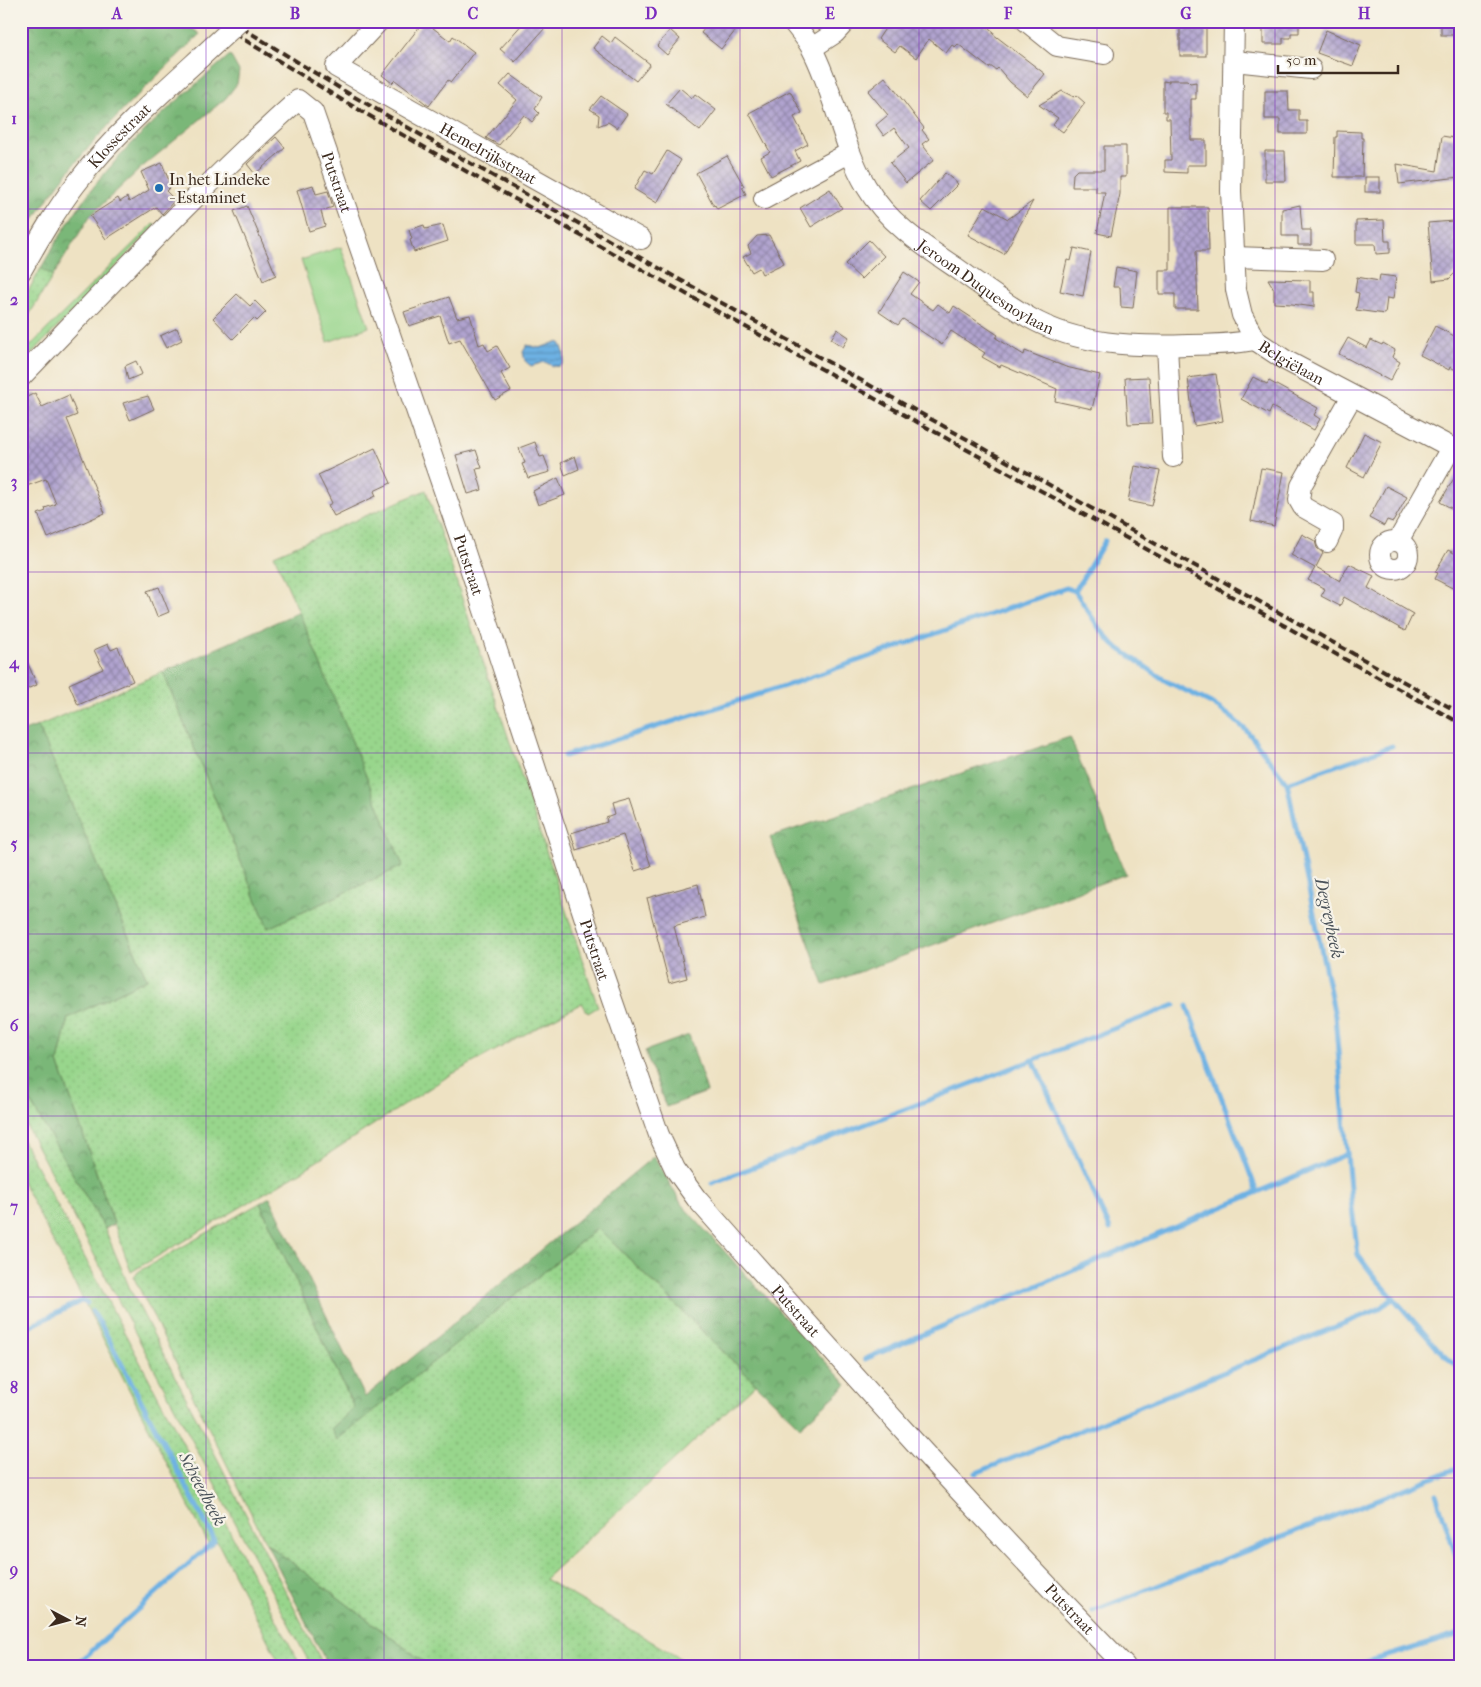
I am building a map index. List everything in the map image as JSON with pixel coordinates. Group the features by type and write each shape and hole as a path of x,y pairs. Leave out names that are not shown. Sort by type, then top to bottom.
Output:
{"street":[{"name":"Klossestraat","path":"21,271 50,222 76,184 100,155 143,111 240,21"},
{"name":"Hemelrijkstraat","path":"379,21 336,66 641,240"},
{"name":"Jeroom Duquesnoylaan","path":"792,21 812,48 832,96 849,153 867,188 887,212 920,243 1030,318 1070,335 1116,344 1167,346 1232,344 1255,340"},
{"path":"812,48 835,34 846,21"},
{"path":"1026,21 1058,46 1104,54"},
{"name":"Belgiëlaan","path":"1234,21 1231,191 1236,290 1242,315 1255,340 1285,360 1455,450 1398,541"},
{"path":"1234,61 1312,69"},
{"name":"Putstraat","path":"21,377 169,224 269,126 298,100 313,112 455,522 601,968 660,1134 675,1169 696,1198 853,1375 1075,1615 1125,1666"},
{"path":"764,199 849,153"},
{"path":"1234,257 1324,260"},
{"path":"1167,346 1173,457"},
{"path":"1327,542 1334,529 1333,524 1303,508 1298,500 1301,486 1352,396"}],"green space":[{"path":"21,21 181,21 200,34 103,131 81,156 40,210 21,240"},
{"path":"230,55 239,71 237,84 225,99 141,168 90,216 53,276 41,268 79,207 119,157 165,111"},
{"path":"154,223 156,225 21,365 21,355"},
{"path":"341,247 369,327 328,342 301,260"},
{"path":"41,268 53,276 21,328 21,304"},
{"path":"426,490 598,1007 588,1013 582,1003 447,1077 302,1171 131,1272 58,1062 68,1018 147,979 38,726 163,672 268,928 402,866 274,555"},
{"path":"299,612 403,866 268,928 163,672"},
{"path":"38,726 147,979 68,1018 58,1062 114,1224 105,1229 21,1086 21,732"},
{"path":"1070,737 1126,874 824,985 770,837"},
{"path":"689,1035 707,1092 666,1107 645,1051"},
{"path":"21,1086 105,1229 130,1289 324,1666 311,1666 21,1116"},
{"path":"21,1137 301,1666 281,1666 217,1541 210,1547 21,1179"},
{"path":"654,1156 682,1205 847,1385 800,1427 598,1228 337,1440 331,1429 354,1408 260,1203 270,1197 365,1397"},
{"path":"260,1203 354,1408 331,1429 337,1439 598,1228 756,1384 545,1579 693,1666 429,1666 266,1543 133,1276"},
{"path":"266,1543 429,1666 328,1666"}],"water":[{"path":"556,342 560,343 563,350 564,359 561,365 553,366 545,362 531,366 525,361 523,352 527,345 540,348"}],"building":[{"path":"424,21 450,41 453,36 474,52 451,82 448,80 429,106 395,80 392,83 382,75"},
{"path":"525,21 537,21 545,28 515,62 500,49"},
{"path":"710,21 743,21 721,49 701,33"},
{"path":"890,21 980,21 994,32 993,34 1045,74 1027,96 1010,82 998,68 996,70 990,66 989,68 958,44 955,47 952,45 946,53 929,39 916,58 900,46 895,52 878,39"},
{"path":"1180,21 1206,21 1206,56 1180,56"},
{"path":"1263,21 1299,21 1299,33 1291,33 1291,38 1283,38 1283,44 1263,44"},
{"path":"1441,21 1460,21 1460,35 1441,35"},
{"path":"670,30 680,39 667,55 657,46"},
{"path":"1326,30 1361,45 1353,66 1317,53"},
{"path":"602,36 611,43 615,37 650,64 636,81 593,48"},
{"path":"510,74 542,97 535,109 539,113 532,122 524,115 499,145 486,138 517,100 500,85"},
{"path":"885,77 924,128 922,130 929,139 922,144 934,160 906,183 890,163 909,148 894,128 884,136 876,125 888,115 868,91"},
{"path":"1169,80 1196,82 1196,99 1191,99 1191,140 1206,140 1206,165 1187,165 1187,173 1165,172 1165,160 1171,160 1170,119 1166,119 1166,112 1163,112 1163,81 1169,82"},
{"path":"680,88 692,98 695,94 716,110 700,131 666,104"},
{"path":"790,91 802,113 794,117 808,144 795,151 800,161 771,176 761,157 770,152 749,113"},
{"path":"1062,91 1074,97 1076,95 1085,103 1063,132 1053,125 1058,118 1039,105"},
{"path":"1265,91 1288,91 1289,110 1299,110 1299,121 1307,121 1307,134 1280,134 1280,119 1265,119"},
{"path":"601,96 627,114 617,128 608,122 598,126 599,115 590,109"},
{"path":"1337,131 1361,132 1361,138 1363,138 1362,177 1334,177 1335,137 1337,137"},
{"path":"1442,136 1460,139 1460,177 1399,184 1397,164 1437,171"},
{"path":"276,137 285,148 255,174 247,164"},
{"path":"1104,146 1126,146 1126,177 1120,177 1120,194 1111,236 1097,233 1105,192 1096,192 1096,187 1072,187 1073,174 1077,170 1104,170"},
{"path":"667,151 681,160 657,203 634,189 645,170 653,174"},
{"path":"1265,151 1285,151 1286,181 1265,181"},
{"path":"727,156 744,186 742,187 746,194 717,209 696,173"},
{"path":"162,163 171,186 166,191 175,200 162,214 156,207 106,239 90,216 118,198 120,202 127,197 129,202 149,190 141,172"},
{"path":"945,173 958,184 931,211 920,201"},
{"path":"1365,177 1380,177 1380,192 1365,192"},
{"path":"313,185 316,194 328,191 333,207 321,211 325,226 309,231 297,190"},
{"path":"830,189 842,208 811,227 800,208"},
{"path":"1033,201 1004,254 968,235 985,206 1008,219"},
{"path":"1300,205 1302,230 1311,230 1311,245 1298,245 1298,236 1282,236 1282,209"},
{"path":"247,206 276,275 263,281 234,211"},
{"path":"1170,207 1208,207 1209,251 1196,251 1198,309 1175,309 1175,294 1159,294 1159,270 1170,270"},
{"path":"1384,220 1385,241 1390,241 1390,253 1376,254 1375,244 1356,244 1356,221"},
{"path":"1453,221 1455,241 1460,241 1458,270 1449,279 1433,281 1428,223"},
{"path":"424,225 425,229 443,225 448,241 414,252 409,230"},
{"path":"769,235 784,263 762,274 759,268 752,272 743,257 751,253 748,246 757,236"},
{"path":"869,240 884,256 861,279 845,264"},
{"path":"1074,248 1091,252 1083,296 1060,291 1067,260 1071,261"},
{"path":"1116,267 1137,271 1133,308 1121,307 1120,287 1113,287"},
{"path":"904,272 919,282 910,294 933,310 938,304 950,313 954,306 998,335 996,338 1024,355 1025,351 1066,367 1100,375 1092,409 1055,401 1057,389 1001,365 1000,367 982,357 985,353 951,331 942,345 903,319 898,325 879,312"},
{"path":"1380,275 1396,277 1393,299 1387,298 1385,314 1356,310 1359,293 1355,292 1357,277 1379,281"},
{"path":"1268,279 1310,280 1310,292 1314,292 1314,307 1274,303 1274,289"},
{"path":"237,294 250,306 255,301 266,312 257,321 254,318 233,339 213,318"},
{"path":"449,297 457,318 470,315 479,345 484,343 488,351 497,346 510,368 501,373 511,391 495,400 460,339 449,343 440,316 409,326 404,312"},
{"path":"1435,326 1460,339 1460,372 1450,367 1449,370 1420,355"},
{"path":"177,328 182,340 166,348 160,336"},
{"path":"837,329 849,337 843,347 831,339"},
{"path":"1348,338 1367,348 1371,340 1382,345 1383,343 1395,350 1392,357 1400,362 1390,381 1339,354"},
{"path":"136,361 142,374 128,380 125,366"},
{"path":"1216,374 1223,421 1194,426 1188,378"},
{"path":"1149,377 1152,423 1128,424 1125,378"},
{"path":"1253,377 1267,384 1269,381 1318,408 1314,415 1320,419 1314,430 1272,407 1269,414 1241,399"},
{"path":"35,393 42,407 69,395 77,415 67,419 105,513 48,538 38,514 46,511 45,508 56,504 46,479 21,488 21,400"},
{"path":"148,396 154,409 130,420 123,403"},
{"path":"1364,433 1382,442 1364,477 1347,468"},
{"path":"535,442 540,457 544,456 550,472 528,478 522,464 525,463 519,448"},
{"path":"375,448 391,483 374,491 376,496 334,516 328,505 332,503 318,475"},
{"path":"476,450 482,468 476,469 482,490 468,494 456,455"},
{"path":"575,456 579,469 565,475 561,463"},
{"path":"1135,466 1160,471 1152,506 1128,501"},
{"path":"1261,468 1284,472 1274,526 1251,521"},
{"path":"1460,468 1460,513 1440,502"},
{"path":"558,478 565,495 538,505 533,491"},
{"path":"1386,486 1407,497 1393,522 1387,520 1384,526 1369,518"},
{"path":"1302,534 1315,541 1317,548 1323,553 1316,567 1340,581 1349,564 1374,576 1368,588 1413,614 1405,631 1344,597 1340,606 1321,596 1325,589 1308,580 1315,568 1291,555"},
{"path":"1448,550 1460,556 1460,592 1435,579 1438,573 1435,572"},
{"path":"159,587 169,612 157,617 147,591"},
{"path":"108,644 111,650 118,647 133,681 78,705 69,684 103,669 94,650"},
{"path":"21,647 37,685 21,691"},
{"path":"629,799 651,866 635,871 623,835 576,850 571,833 607,822 606,818 614,815 611,804"},
{"path":"698,884 705,917 674,926 687,978 669,983 647,898"}],"waterway":[{"name":"Degreybeek","path":"1105,541 1075,591 1099,628 1114,645 1166,681 1211,703 1230,716 1248,732 1287,783 1335,1016 1351,1200 1358,1255 1373,1275 1438,1349 1460,1370"},
{"path":"564,756 797,682 1066,588 1075,591"},
{"path":"1287,783 1392,746"},
{"path":"1110,1229 1033,1060 1175,1005"},
{"path":"1187,1006 1257,1192"},
{"path":"712,1183 1033,1060"},
{"path":"865,1359 1347,1154"},
{"path":"976,1473 1377,1310 1394,1298"},
{"name":"Scheedbeek","path":"21,1331 81,1301 87,1303"},
{"name":"Scheedbeek","path":"75,1666 214,1541 92,1311"},
{"path":"1093,1611 1460,1467"},
{"name":"Degreybeek","path":"1436,1494 1460,1568"},
{"path":"1354,1666 1460,1634"}],"railway":[{"path":"214,21 342,100 504,193 1460,723"},
{"path":"231,21 346,92 477,167 1460,713"}],"place":[{"name":"In het Lindeke - Estaminet","path":"159,188"}]}
